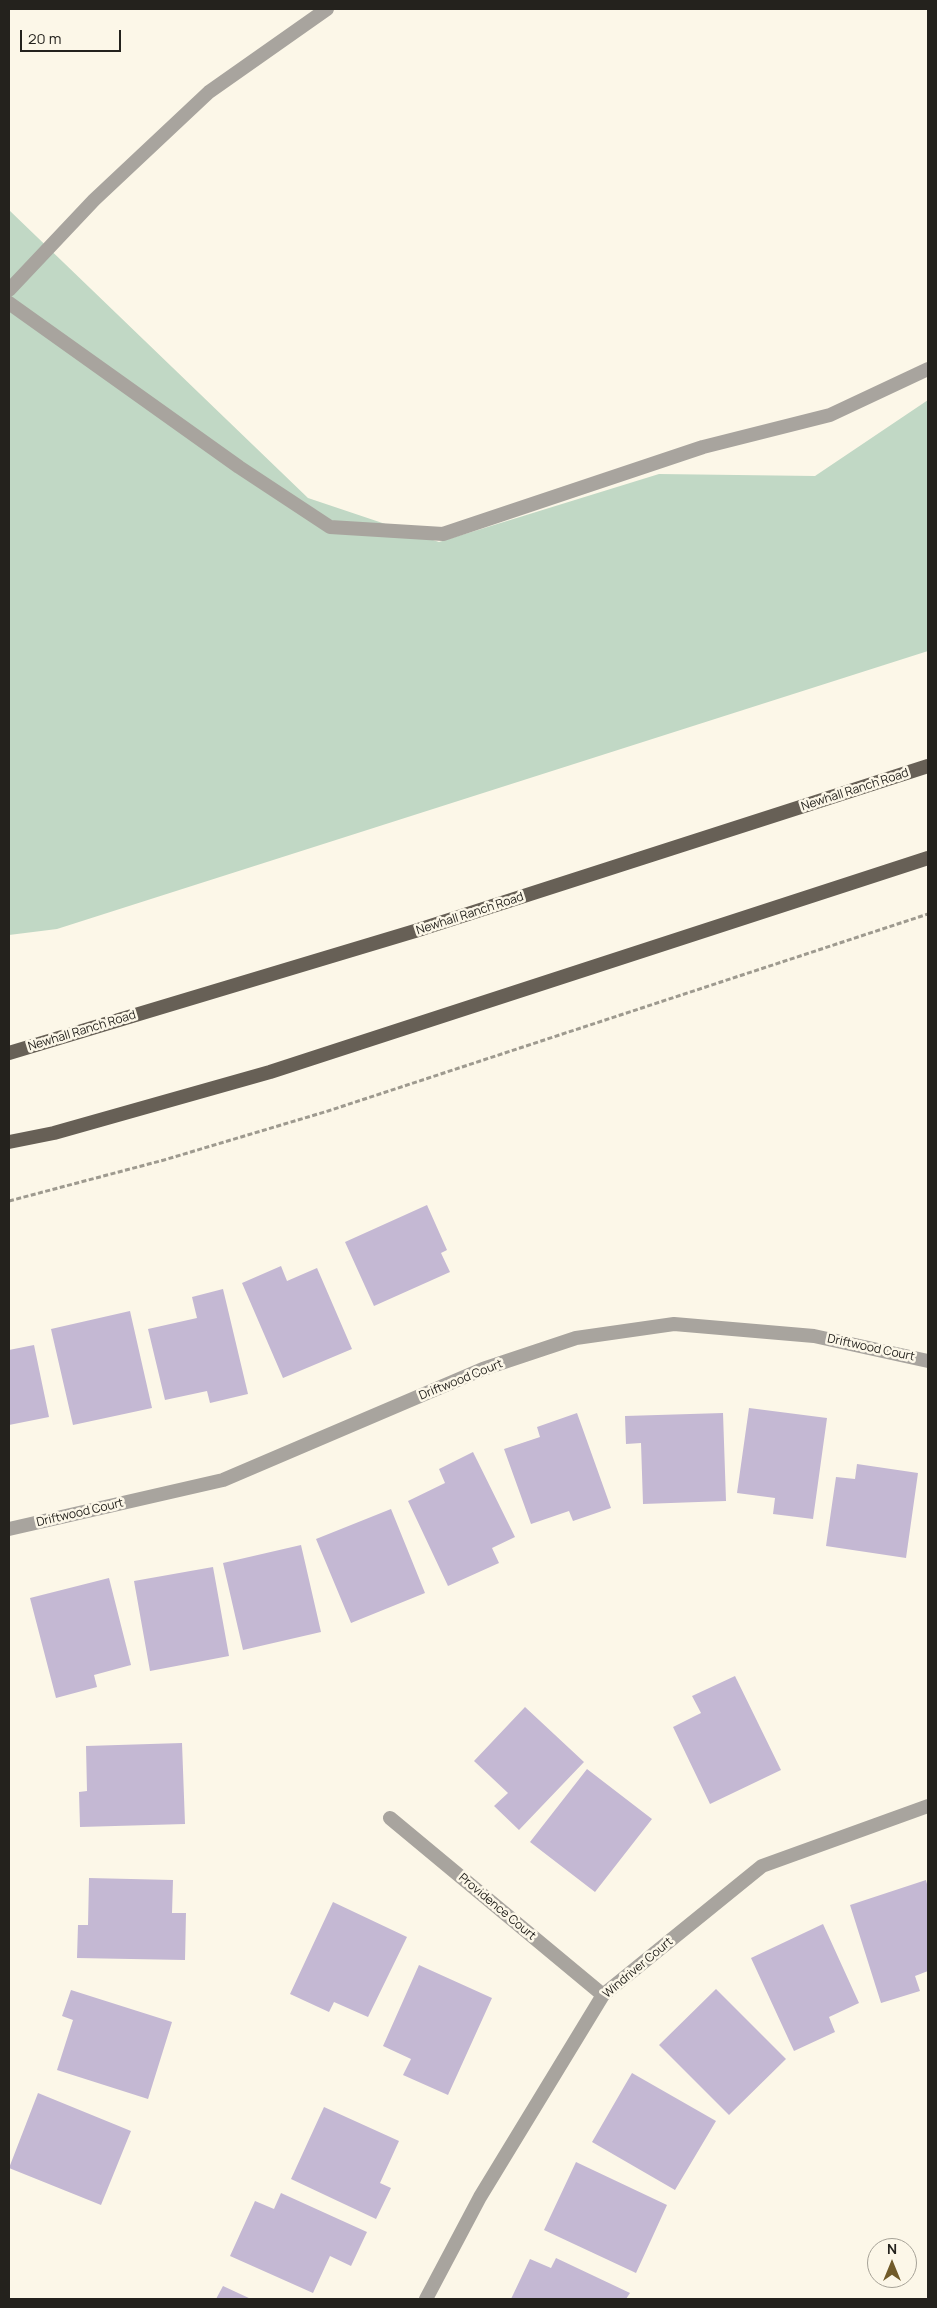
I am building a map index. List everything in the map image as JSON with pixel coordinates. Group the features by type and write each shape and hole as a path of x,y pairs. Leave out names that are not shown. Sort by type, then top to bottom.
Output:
{"main road":[{"name":"Newhall Ranch Road","path":"9,1053 415,931 928,766"},
{"path":"9,1142 54,1133 270,1072 928,858"}],"street":[{"path":"9,290 94,200 208,92 327,9"},
{"path":"9,303 239,467 330,528 443,534 703,447 830,415 928,370"},
{"name":"Driftwood Court","path":"9,1529 222,1480 483,1369 576,1338 674,1324 814,1336 928,1360"},
{"name":"Windriver Court","path":"426,2299 480,2197 603,1995 762,1866 928,1806"},
{"name":"Providence Court","path":"390,1818 603,1995"}],"path":[{"path":"9,1202 164,1160 328,1111 928,914"}],"green space":[{"path":"9,210 308,498 439,542 659,474 815,476 928,400 928,651 57,929 9,935"}],"building":[{"path":"427,1205 447,1250 441,1253 450,1272 374,1306 345,1242"},
{"path":"281,1266 287,1281 317,1268 352,1349 283,1378 242,1283"},
{"path":"223,1289 248,1394 210,1403 207,1391 165,1400 148,1329 197,1318 192,1297"},
{"path":"130,1311 152,1408 73,1425 51,1329"},
{"path":"34,1345 49,1417 9,1425 9,1350"},
{"path":"749,1408 827,1418 813,1519 773,1514 775,1498 737,1493"},
{"path":"577,1413 611,1508 573,1521 569,1511 531,1524 504,1449 540,1437 537,1427"},
{"path":"723,1413 726,1501 643,1504 641,1443 626,1444 625,1416"},
{"path":"473,1452 515,1537 492,1548 499,1563 448,1586 408,1501 445,1483 439,1469"},
{"path":"857,1464 918,1473 906,1558 826,1546 836,1477 855,1479"},
{"path":"391,1509 425,1593 351,1623 316,1539"},
{"path":"301,1545 321,1632 243,1650 223,1563"},
{"path":"213,1567 229,1656 150,1671 134,1581"},
{"path":"109,1578 131,1665 94,1675 97,1687 56,1698 30,1598"},
{"path":"735,1676 781,1770 710,1804 673,1727 701,1713 692,1696"},
{"path":"525,1707 584,1762 519,1830 494,1806 508,1793 474,1761"},
{"path":"182,1743 185,1824 80,1827 79,1792 87,1791 86,1746"},
{"path":"587,1769 652,1819 595,1892 530,1842"},
{"path":"89,1878 173,1880 172,1913 186,1913 185,1960 77,1958 78,1925 88,1925"},
{"path":"926,1880 928,1888 928,1971 915,1976 920,1991 881,2003 850,1905"},
{"path":"333,1902 407,1937 368,2017 334,2002 329,2012 290,1994"},
{"path":"823,1924 859,2003 829,2017 835,2032 794,2051 751,1958"},
{"path":"419,1965 492,1998 448,2095 403,2075 411,2059 383,2046"},
{"path":"716,1989 786,2059 729,2115 659,2045"},
{"path":"71,1990 172,2022 148,2099 57,2070 73,2020 62,2016"},
{"path":"632,2073 716,2121 675,2190 592,2142"},
{"path":"38,2093 131,2131 101,2205 9,2168"},
{"path":"324,2107 399,2141 380,2183 391,2188 376,2219 291,2179"},
{"path":"576,2162 667,2205 636,2273 544,2230"},
{"path":"281,2193 367,2232 351,2266 330,2256 313,2293 230,2256 255,2201 274,2209"},
{"path":"556,2258 630,2293 626,2299 511,2299 530,2259 551,2268"},
{"path":"223,2286 251,2299 216,2299"}]}
